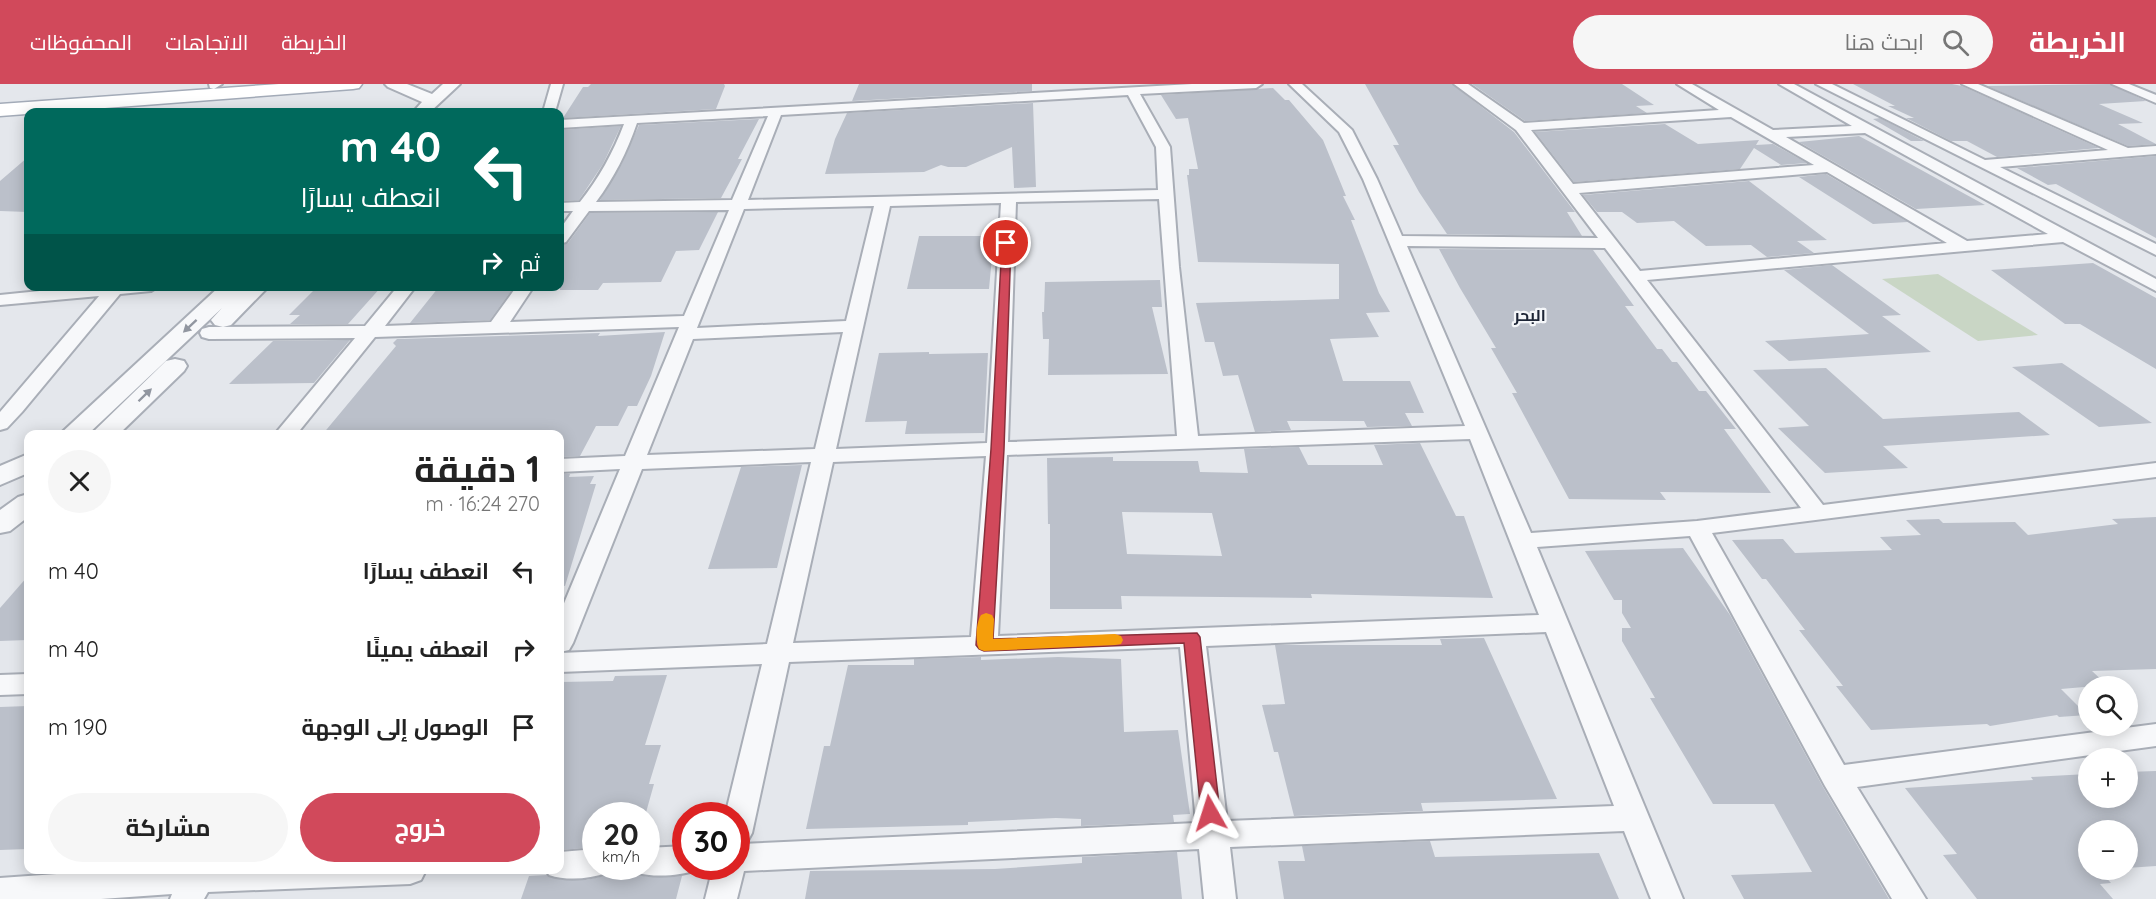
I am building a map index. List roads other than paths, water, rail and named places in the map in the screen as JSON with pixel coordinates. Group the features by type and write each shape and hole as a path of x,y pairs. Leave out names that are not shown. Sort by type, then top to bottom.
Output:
{"main road":[{"path":"0,100 219,84"},
{"path":"39,108 353,84"},
{"path":"0,111 24,109"}],"street":[{"path":"393,84 425,96 431,108"},
{"path":"432,108 452,84"},
{"path":"433,108 470,84"},
{"path":"550,108 557,84"},
{"path":"987,84 992,99"},
{"path":"564,124 1256,84"},
{"path":"1295,84 1345,130 1370,179 1523,541 1667,899"},
{"path":"1460,84 1521,127 1817,513"},
{"path":"1683,84 1963,245"},
{"path":"1785,84 2156,286"},
{"path":"1822,84 2156,250"},
{"path":"1968,84 2127,153"},
{"path":"2118,84 2156,99"},
{"path":"1132,91 1163,147 1188,442"},
{"path":"564,634 776,112"},
{"path":"1521,127 1732,112"},
{"path":"564,233 603,182 623,145 632,120"},
{"path":"1773,134 1866,129"},
{"path":"1984,164 2156,150"},
{"path":"1570,189 1829,168"},
{"path":"564,207 738,205 1166,194"},
{"path":"984,645 997,449 1009,197"},
{"path":"743,802 883,201"},
{"path":"1635,276 2063,237"},
{"path":"1397,241 1610,243"},
{"path":"0,300 103,291"},
{"path":"0,424 35,388 74,333 113,291"},
{"path":"77,430 227,291"},
{"path":"108,430 253,291"},
{"path":"289,430 404,291"},
{"path":"496,328 522,291"},
{"path":"209,333 370,332 496,328 854,326"},
{"path":"564,465 1478,432"},
{"path":"0,477 24,464"},
{"path":"1523,541 1696,528 2156,470"},
{"path":"0,525 24,506"},
{"path":"1696,528 1836,778 1910,899"},
{"path":"564,662 1556,623"},
{"path":"1192,637 1220,899"},
{"path":"0,685 24,684"},
{"path":"1836,778 2156,735"},
{"path":"750,857 1634,818"},
{"path":"564,865 582,864"},
{"path":"0,892 339,874"},
{"path":"721,899 726,880"}],"district":[{"name":"البحر","path":"1530,315"}]}
